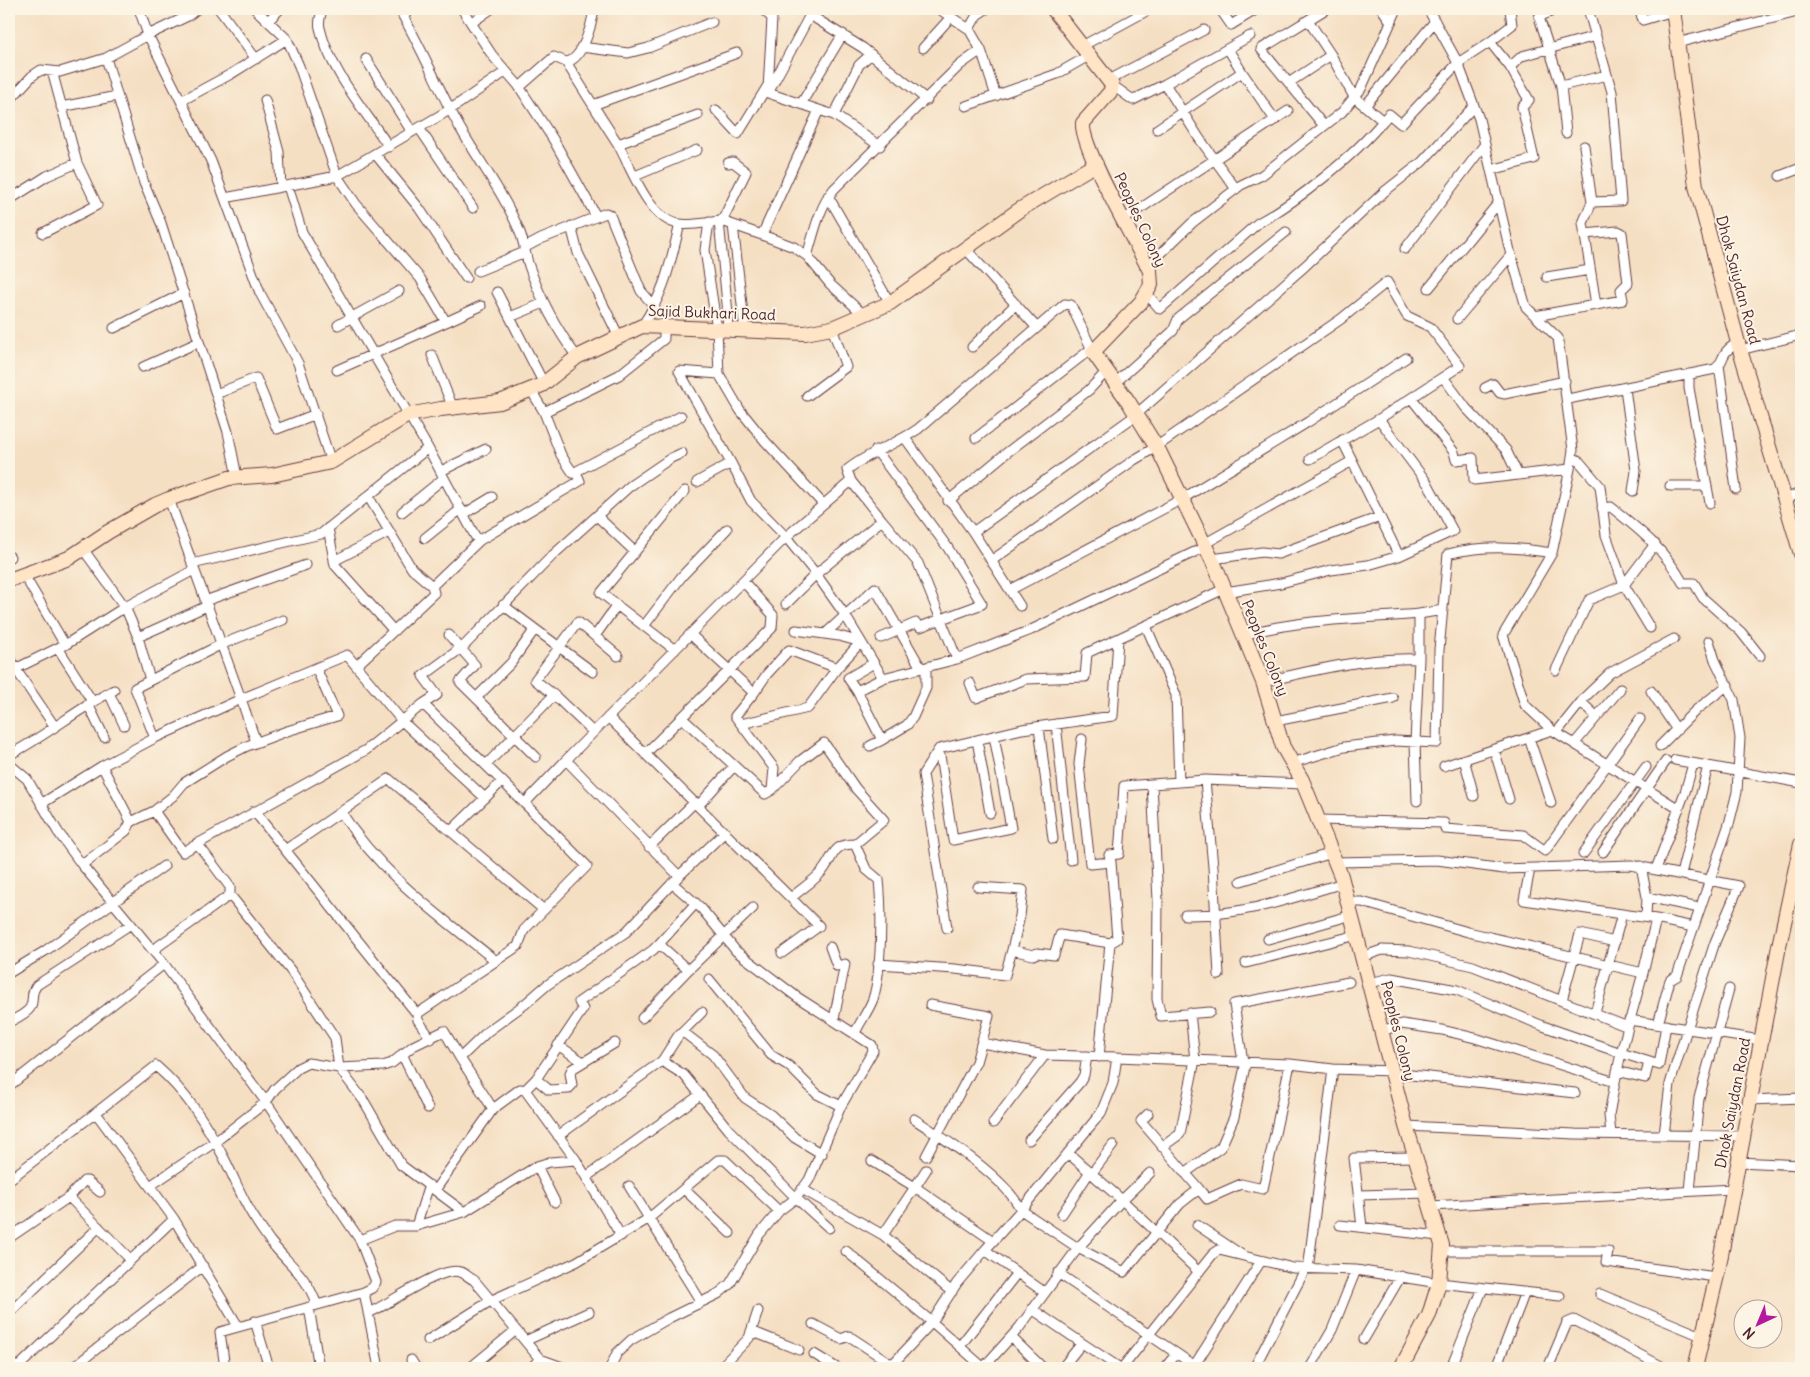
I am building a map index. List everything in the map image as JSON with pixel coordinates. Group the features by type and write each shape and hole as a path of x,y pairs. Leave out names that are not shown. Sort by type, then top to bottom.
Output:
{"street":[{"path":"138,9 148,35 211,161 260,293 298,363 331,462"},
{"path":"9,101 32,76 41,70 60,72 106,58 188,16 197,9"},
{"path":"219,9 256,59"},
{"path":"255,9 287,39 299,66 337,176 356,204 420,278 446,322"},
{"path":"268,21 280,9"},
{"path":"322,9 319,26 327,49 337,68 389,146"},
{"path":"411,9 404,16 451,109 485,170 497,184 519,231 544,303 576,357"},
{"path":"462,9 506,72 518,85 553,140 596,216"},
{"path":"471,23 491,9"},
{"path":"566,62 574,59 590,31 594,9"},
{"path":"762,9 772,18 768,89"},
{"path":"938,9 969,29 981,50 996,96"},
{"path":"969,29 977,15 986,9"},
{"path":"1053,9 1111,83 1133,100 1250,36"},
{"path":"966,106 1057,74 1086,50 1150,9"},
{"path":"1220,9 1231,25 1257,9"},
{"path":"1324,126 1290,82 1261,49 1326,9"},
{"path":"1382,9 1391,22"},
{"path":"1148,266 1192,223 1236,189 1262,175 1342,112 1361,89 1397,9"},
{"path":"1428,9 1458,63 1474,106 1526,307 1558,338 1568,399 1572,458 1552,553 1503,635 1525,705 1555,731 1679,809"},
{"path":"976,438 1092,351 1141,302 1146,293 1160,309 1258,223 1277,212 1366,143 1390,114 1401,124 1458,63 1512,25 1510,9"},
{"path":"1557,9 1539,17 1561,86 1566,133"},
{"path":"1588,9 1612,92 1621,201 1592,202"},
{"path":"1640,9 1640,18 1643,20 1673,10"},
{"name":"Dhok Saiydan Road","path":"1673,10 1696,186 1739,346 1787,500 1801,554"},
{"path":"1677,43 1801,11"},
{"path":"716,110 738,134 768,89 810,16 843,34 927,100"},
{"path":"923,48 951,17"},
{"path":"1308,20 1354,97 1383,121"},
{"path":"1365,106 1435,21"},
{"path":"581,47 628,53 648,48 712,22"},
{"path":"1111,83 1204,30"},
{"path":"801,104 843,34"},
{"path":"1510,67 1522,56 1596,36"},
{"path":"181,101 256,59 287,39"},
{"path":"1490,42 1510,67 1529,100 1522,107 1534,159 1492,170"},
{"path":"1228,49 1275,120"},
{"path":"807,256 828,196 841,181 927,100 960,65 981,50"},
{"path":"593,105 737,52"},
{"path":"834,115 859,65 870,54"},
{"path":"1290,82 1331,56"},
{"path":"518,85 522,85 554,57 566,62 618,144 650,205 664,219 680,224 720,221 794,247 807,256 830,284 863,314"},
{"path":"106,58 144,183 161,223 228,432 236,478"},
{"path":"366,59 473,208"},
{"path":"43,233 97,206 77,163 52,72"},
{"path":"225,198 337,176 376,155 451,109 506,72"},
{"path":"1157,129 1242,72"},
{"path":"1561,86 1607,75"},
{"name":"Peoples Colony","path":"1111,83 1111,91 1083,123 1082,129 1096,164 1148,266 1151,286 1146,293"},
{"path":"1165,84 1214,160 1236,189"},
{"path":"768,89 801,104 834,115 880,146"},
{"path":"61,107 117,96"},
{"path":"265,100 279,152 284,186 302,232 354,318 428,448 475,536 480,540"},
{"path":"973,532 1136,414 1299,272 1384,192 1422,162 1474,106"},
{"path":"762,235 819,110"},
{"path":"1123,220 1288,111"},
{"path":"618,144 698,115"},
{"path":"1405,250 1485,144"},
{"path":"1584,146 1592,202 1583,223 1596,305"},
{"path":"635,176 697,150"},
{"path":"376,155 419,208 466,278"},
{"path":"722,330 728,314 720,221 746,172 733,162 728,163"},
{"path":"9,200 47,176 77,163"},
{"name":"Sajid Bukhari Road","path":"9,580 69,558 155,505 229,478 272,475 331,462 408,415 500,402 531,390 544,384 576,357 642,326 805,333 832,328 890,303 1019,210 1096,164"},
{"path":"1780,176 1801,168"},
{"path":"828,196 890,303"},
{"path":"1429,288 1499,202"},
{"path":"478,271 525,250 540,238 606,213 610,215 641,291 655,307"},
{"path":"709,222 705,250 722,330 719,374 740,410 765,441 823,504"},
{"path":"642,326 655,307 664,287 680,224"},
{"path":"733,225 745,331"},
{"path":"570,226 582,261 619,337"},
{"path":"1535,316 1623,300 1621,290 1628,283 1622,233 1618,231 1584,234"},
{"path":"948,500 1088,390 1111,378 1173,330 1178,319 1286,232"},
{"path":"965,248 1037,328"},
{"path":"1457,320 1511,255"},
{"path":"1547,277 1590,270"},
{"path":"991,561 1341,318 1387,282 1407,316 1430,327 1460,366 1379,419 1310,459"},
{"path":"338,326 399,292"},
{"path":"497,292 544,384"},
{"path":"114,328 184,293"},
{"path":"510,318 544,303"},
{"path":"972,347 1016,304"},
{"path":"957,659 918,563 851,481 847,470 876,450 905,438 1065,304 1069,304 1092,351"},
{"path":"337,370 373,352 481,306"},
{"path":"544,412 619,376 664,339 664,327"},
{"path":"807,396 846,367 832,328"},
{"path":"1568,399 1715,369 1727,349 1801,335"},
{"path":"143,367 199,342"},
{"name":"Peoples Colony","path":"1092,351 1136,414 1156,447 1212,560 1263,682 1283,747 1304,784 1343,883 1406,1126 1429,1200 1442,1251 1439,1284 1429,1315 1401,1368"},
{"path":"432,355 454,408"},
{"path":"1010,590 1182,499 1308,422 1406,358"},
{"path":"1719,365 1736,489"},
{"path":"719,374 679,371 751,501 786,537 816,574 845,615 884,678"},
{"path":"1689,374 1689,388 1710,503"},
{"path":"1443,377 1466,408 1506,450 1518,475"},
{"path":"216,394 256,378 277,429 316,414"},
{"path":"1485,388 1493,384 1500,393 1504,394 1565,381"},
{"path":"1626,388 1636,471 1633,491"},
{"path":"531,390 544,412 561,455 573,473 681,416"},
{"path":"1411,398 1454,452 1456,460 1473,458 1474,480 1570,469"},
{"path":"970,684 976,698 1026,679 1085,678 1087,653 1224,590 1281,583 1331,570 1368,565 1399,556 1453,531 1428,484 1379,419"},
{"path":"905,438 973,532 1020,606"},
{"path":"1342,440 1399,556"},
{"path":"12,670 62,647 193,567 321,534 428,448"},
{"path":"402,512 442,474 486,449"},
{"path":"876,450 948,548 982,604 920,627 916,623 881,638"},
{"path":"154,811 183,852 219,830 225,830 254,811 366,750 437,695 423,676 460,648 630,486 671,458 682,453"},
{"path":"1572,458 1578,460 1598,482 1606,535 1624,585 1650,628"},
{"path":"857,690 884,678 957,659 1031,630 1204,545 1352,461"},
{"path":"697,482 731,463"},
{"path":"432,586 480,540 580,481 576,472"},
{"path":"525,803 786,537 851,481"},
{"path":"1670,486 1707,486"},
{"path":"675,650 602,593 634,551 685,491"},
{"path":"1787,500 1801,492"},
{"path":"356,666 434,593 432,586 412,569 368,496"},
{"path":"425,538 462,511 492,496"},
{"path":"170,500 256,742"},
{"path":"1602,508 1611,507 1640,529 1674,566 1684,583 1694,583 1703,598 1742,632 1760,656"},
{"path":"597,516 634,551"},
{"path":"1212,560 1262,552 1278,554 1380,517"},
{"path":"786,604 816,574 882,520"},
{"path":"328,528 334,561 394,631"},
{"path":"644,626 682,576 727,529"},
{"path":"334,561 389,532"},
{"path":"1556,670 1589,600 1624,585 1655,544"},
{"path":"1292,762 1344,747 1395,741 1437,743 1439,650 1448,554 1461,551 1512,547 1552,553"},
{"path":"83,549 125,607 138,636 150,680"},
{"path":"138,636 206,604 306,565"},
{"path":"24,575 90,703 104,737"},
{"path":"645,754 772,628 772,615 743,581"},
{"path":"825,634 875,588 898,630 924,668 926,688 907,725 870,746"},
{"path":"503,605 593,672"},
{"path":"595,636 618,605"},
{"path":"1243,635 1265,629 1443,610"},
{"path":"1417,801 1415,742 1419,614"},
{"path":"155,738 135,688 220,645 283,620"},
{"path":"593,732 536,680 578,622 618,656"},
{"path":"1146,626 1176,695 1179,782"},
{"path":"476,698 511,663 535,629"},
{"path":"796,630 861,642"},
{"path":"690,634 754,693"},
{"path":"449,635 475,665 460,682 536,757"},
{"path":"947,928 923,774 938,749 1039,726 1113,716 1118,639"},
{"path":"1444,766 1555,731 1580,702 1610,673 1674,639"},
{"path":"1369,983 1391,978 1456,990 1543,1026 1659,1065 1662,1025 1670,980 1676,976 1729,824 1737,792 1740,738 1734,700 1715,660 1709,641"},
{"path":"741,724 808,708 837,668 861,642"},
{"path":"772,790 774,768 735,716 767,674 789,650 837,668"},
{"path":"9,655 12,670 55,727"},
{"path":"41,804 102,766 155,738 241,699 347,655 402,722 485,798"},
{"path":"1263,682 1311,670 1399,658 1419,659"},
{"path":"874,663 848,678 857,690 882,740"},
{"path":"82,865 126,831 131,822 154,811 173,796 184,783 227,756 256,742 337,716 316,668"},
{"path":"1660,746 1696,710 1728,685"},
{"path":"1575,743 1620,689"},
{"path":"1651,690 1677,730"},
{"path":"9,755 36,741 90,703 111,691 124,726"},
{"path":"486,765 554,695"},
{"path":"1275,721 1393,698"},
{"path":"1580,702 1596,716"},
{"path":"417,1014 518,946 524,930 587,866 423,704"},
{"path":"608,718 820,926 782,953"},
{"path":"681,718 765,794 772,790 800,761 824,743 856,789 884,820 855,844 844,844 831,854 824,869 791,898"},
{"path":"1318,820 1444,823 1445,828 1522,835 1545,851 1640,719"},
{"path":"1056,724 1071,860"},
{"path":"1039,726 1053,839"},
{"path":"938,749 953,840 1011,828 994,736"},
{"path":"1529,738 1551,803"},
{"path":"1082,739 1079,764 1090,864 1111,862"},
{"path":"976,740 990,814"},
{"path":"1494,749 1509,799"},
{"path":"1464,759 1474,796"},
{"path":"566,760 679,876"},
{"path":"1603,852 1648,789 1671,761 1801,783"},
{"path":"9,764 27,779 41,804 82,865 164,964 266,1102 360,1240 376,1282 372,1288 364,1292 220,1332 225,1368"},
{"path":"1656,869 1679,809 1693,764"},
{"path":"102,766 131,822"},
{"path":"649,846 696,804 734,766"},
{"path":"1583,854 1646,766"},
{"path":"1681,874 1708,766"},
{"path":"285,850 389,780 544,910"},
{"path":"1204,780 1216,915 1219,975"},
{"path":"1012,950 1033,955 1037,953 1054,955 1060,935 1110,943 1117,939 1109,855 1119,854 1124,786 1204,780 1304,784"},
{"path":"451,831 502,781"},
{"path":"1152,784 1158,900 1157,999 1161,1016 1210,1012"},
{"path":"254,811 417,1014 418,1020 431,1039"},
{"path":"341,812 366,846 402,886 496,961"},
{"path":"460,1058 488,1032 547,985 626,932 672,883 725,832"},
{"path":"197,843 230,887 230,895 291,971 335,1038 339,1068 364,1101 401,1165 464,1212"},
{"path":"855,844 866,869 879,880 882,902 878,964 873,999 855,1033"},
{"name":"Dhok Saiydan Road","path":"1695,1368 1704,1337 1801,844"},
{"path":"1241,881 1334,857 1437,860 1504,869 1631,864 1739,886 1715,942 1686,1029 1670,1084 1664,1135"},
{"path":"9,973 44,951 164,866"},
{"path":"1641,866 1647,898 1646,917"},
{"path":"1530,868 1524,900 1646,917 1693,927"},
{"path":"610,1368 617,1353 631,1340 669,1318 699,1304 730,1284 759,1236 780,1211 796,1198 802,1189 822,1154 841,1106 873,1051 872,1045 765,973 736,951 696,903 672,883"},
{"path":"1185,915 1216,915 1256,908 1343,883"},
{"path":"878,964 955,969 1006,975 1020,916 1023,890 978,888"},
{"path":"153,950 230,895"},
{"path":"1647,898 1700,908"},
{"path":"1268,939 1362,902 1468,932 1643,973"},
{"path":"416,1226 432,1188 493,1109 520,1090 525,1090 536,1079 583,1009 579,1002 653,950 696,903"},
{"path":"642,1018 688,970 753,908"},
{"path":"1595,1013 1622,914"},
{"path":"1611,1134 1609,1115 1617,1071 1656,919"},
{"path":"9,1022 29,1010 32,991 37,985 131,924"},
{"path":"1562,1000 1580,934 1615,942"},
{"path":"1246,963 1357,935"},
{"path":"1099,1057 1110,943"},
{"path":"659,944 688,970"},
{"path":"830,947 837,966 845,964 834,1019"},
{"path":"1362,957 1382,950 1409,951 1473,966 1595,1013 1628,1023 1662,1025 1761,1040"},
{"path":"9,1086 164,964"},
{"path":"708,979 771,1055 788,1066 817,1094 841,1106"},
{"path":"1185,1173 1221,1147 1234,1118 1244,1062 1234,1004 1349,982"},
{"path":"1690,1191 1698,1098 1718,1034 1729,989"},
{"path":"926,1156 976,1062 989,1016 930,1005"},
{"path":"558,1136 662,1061 683,1032 702,1012"},
{"path":"1162,1147 1180,1134 1195,1060 1190,1014"},
{"path":"1382,1031 1402,1024 1442,1030 1476,1038 1615,1082"},
{"path":"150,1186 215,1142 266,1102 275,1088 298,1068 308,1063 339,1068 383,1066 413,1046 431,1039 444,1031 493,1109"},
{"path":"683,1032 713,1055 745,1098 771,1115 795,1138 822,1154"},
{"path":"536,1079 549,1090 568,1089 572,1085 570,1071 615,1043"},
{"path":"982,1043 1046,1055 1290,1064 1575,1093"},
{"path":"558,1045 583,1062"},
{"path":"402,1054 428,1108"},
{"path":"992,1122 1046,1055"},
{"path":"1029,1140 1080,1082 1084,1075 1087,1056"},
{"path":"813,1324 841,1340 849,1336 891,1366 932,1322 952,1292 993,1241 1101,1113 1113,1083 1117,1057"},
{"path":"662,1061 684,1075 729,1130 796,1198 829,1228"},
{"path":"1617,1071 1645,1078 1649,1062"},
{"path":"1148,1114 1140,1121 1207,1199 1241,1184 1263,1190 1290,1064"},
{"path":"9,1180 156,1066 188,1098 215,1142 252,1215 270,1241 298,1270 310,1286 319,1368"},
{"path":"1254,1368 1309,1262 1333,1069"},
{"path":"525,1090 576,1160 621,1236"},
{"path":"586,1177 700,1095"},
{"path":"1750,1100 1801,1098"},
{"path":"96,1113 174,1219 238,1326"},
{"path":"914,1119 961,1150 998,1183 1021,1210 1078,1248 1124,1272 1180,1204 1199,1189"},
{"path":"1406,1126 1611,1134 1743,1136"},
{"path":"1062,1214 1089,1172 1095,1169 1113,1145"},
{"path":"1068,1153 1122,1200 1199,1272"},
{"path":"1362,1227 1354,1158 1416,1157"},
{"path":"428,1340 492,1300 576,1262 621,1236 648,1219 722,1159 780,1211"},
{"path":"360,1240 395,1226 416,1226 464,1212 537,1166 550,1162 576,1160"},
{"path":"872,1161 915,1187 993,1241"},
{"path":"1738,1162 1801,1165"},
{"path":"537,1166 555,1202"},
{"path":"882,1235 926,1170"},
{"path":"846,1251 932,1322 983,1368 1011,1337 1078,1248 1122,1200 1150,1173"},
{"path":"9,1238 69,1197 84,1182 87,1181 100,1192"},
{"path":"629,1186 698,1297 699,1304"},
{"path":"802,1189 882,1235 952,1292"},
{"path":"1359,1195 1429,1200 1733,1189"},
{"path":"684,1190 730,1233"},
{"path":"69,1197 131,1260"},
{"path":"9,1360 16,1368 174,1219"},
{"path":"1197,1225 1247,1258"},
{"path":"1340,1225 1439,1236"},
{"path":"9,1313 99,1227"},
{"path":"986,1250 1044,1292"},
{"path":"1032,1309 1121,1368 1219,1250 1304,1270 1324,1268 1356,1270 1401,1276 1439,1284 1560,1296"},
{"path":"1442,1251 1608,1252 1606,1262 1716,1277"},
{"path":"1058,1273 1196,1367 1261,1261"},
{"path":"76,1365 203,1266"},
{"path":"1310,1368 1332,1330 1356,1270"},
{"path":"368,1313 427,1281 454,1271 460,1272 474,1280 540,1359 565,1368"},
{"path":"960,1346 1017,1273"},
{"path":"1364,1339 1401,1276"},
{"path":"1451,1368 1482,1288"},
{"path":"364,1292 379,1368"},
{"path":"1496,1368 1525,1292"},
{"path":"1600,1294 1704,1337"},
{"path":"720,1368 743,1346 752,1331 758,1311"},
{"path":"525,1341 589,1312"},
{"path":"1548,1368 1567,1323 1574,1320 1665,1368"},
{"path":"255,1322 269,1368"},
{"path":"470,1368 516,1330"},
{"path":"752,1331 799,1350"},
{"path":"1011,1337 1043,1368"},
{"path":"1062,1368 1082,1343"},
{"path":"814,1354 837,1368"},
{"path":"1165,1368 1176,1354"},
{"path":"531,1368 540,1359"},
{"path":"411,1360 416,1368"}]}
